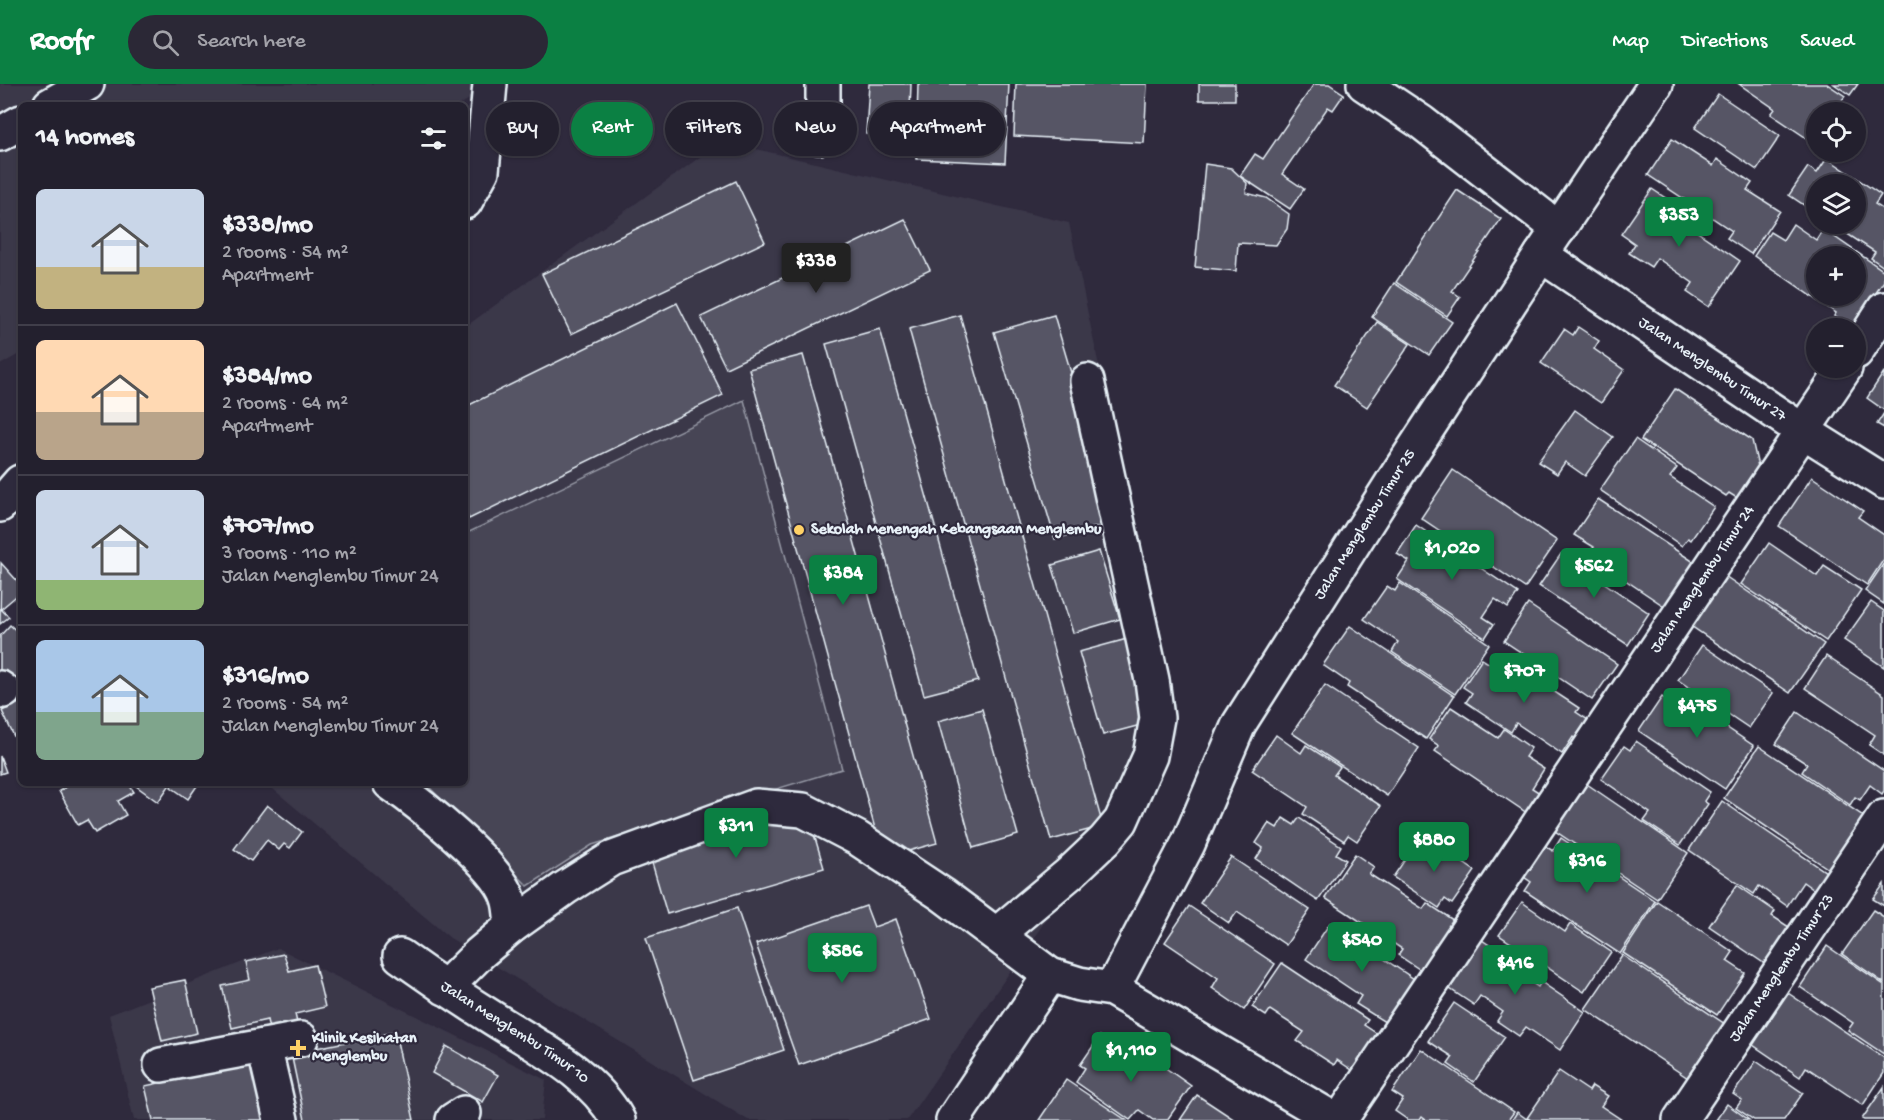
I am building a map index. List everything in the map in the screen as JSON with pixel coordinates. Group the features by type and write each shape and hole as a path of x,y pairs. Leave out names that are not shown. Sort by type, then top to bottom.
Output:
{"street":[{"path":"55,102 87,84"},
{"path":"468,197 482,171 491,84"},
{"path":"823,84 823,102"},
{"name":"Jalan Menglembu Timur 27","path":"1364,84 1421,122 1550,242 1803,431 1884,482"},
{"name":"Jalan Menglembu Timur 25","path":"1112,989 1188,844 1239,724 1397,475 1656,84"},
{"path":"0,134 18,124"},
{"path":"1866,337 1884,309"},
{"name":"Jalan Menglembu Timur 24","path":"1340,1120 1838,378"},
{"path":"997,934 1069,874 1105,840 1121,821 1150,756 1157,718 1152,680 1087,381"},
{"path":"394,786 466,844 494,873 508,897 512,926"},
{"path":"445,988 480,953 512,926 611,859 756,806 803,810 857,838 943,895 1050,975 1079,984 1112,989 1335,1120"},
{"name":"Jalan Menglembu Timur 23","path":"1680,1120 1884,817"},
{"name":"Jalan Menglembu Timur 10","path":"400,956 445,988 571,1068 608,1102 618,1120"},
{"path":"953,1120 1050,975"},
{"path":"161,1065 302,1039"},
{"path":"264,1046 281,1120"}],"shaded area":[{"path":"0,84 496,84 464,102 18,102 18,355 0,365"},
{"name":"Sekolah Menengah Kebangsaan Menglembu","path":"762,150 774,153 774,156 785,156 1069,223 1176,733 907,1120 748,1120 450,938 270,786 468,786 468,325 701,156 762,156"},
{"path":"744,400 842,769 592,845 528,886 428,786 468,786 468,533"},
{"name":"Klinik Kesihatan Menglembu","path":"278,948 546,1080 542,1120 134,1120 109,1015"}],"building":[{"path":"869,84 911,84 910,102 869,102 869,134 866,134"},
{"path":"918,84 1009,84 1005,163 916,159 916,156 1005,156 1005,102 918,102"},
{"path":"1016,84 1147,84 1144,143 1014,136"},
{"path":"1199,84 1235,84 1235,100 1199,100"},
{"path":"1314,84 1329,84 1344,94 1333,110 1328,107 1282,174 1304,189 1290,209 1240,176 1255,154 1263,159"},
{"path":"1739,84 1827,84 1845,96 1841,102 1806,102 1806,138 1771,114 1775,109"},
{"path":"1834,84 1858,84 1850,95"},
{"path":"1718,94 1780,136 1757,170 1695,128"},
{"path":"1672,139 1713,166 1717,159 1752,183 1747,190 1780,211 1751,254 1727,238 1732,231 1648,175"},
{"path":"1824,162 1833,162 1850,174 1806,174 1806,206 1789,195 1808,167 1817,173"},
{"path":"1205,164 1231,168 1247,183 1246,193 1266,198 1289,214 1287,229 1276,245 1238,243 1236,271 1195,267"},
{"path":"736,181 765,242 571,334 542,274"},
{"path":"1866,185 1881,195 1875,204 1884,210 1884,267 1871,258 1875,252 1847,234 1866,234"},
{"path":"1652,189 1673,203 1667,211 1740,261 1709,307 1687,292 1693,283 1657,258 1651,267 1629,253 1635,244 1621,234"},
{"path":"1457,190 1501,219 1452,291 1460,297 1447,316 1396,282"},
{"path":"905,219 930,270 726,368 701,317"},
{"path":"1793,224 1816,240 1820,234 1830,234 1848,246 1806,246 1806,292 1754,256 1770,232 1783,240"},
{"path":"1866,259 1884,271 1884,281 1859,318 1837,318 1834,316 1836,313 1826,306 1866,306"},
{"path":"1394,283 1452,322 1429,355 1372,317"},
{"path":"677,303 723,395 469,519 468,406"},
{"path":"960,315 1103,826 1051,840 909,329"},
{"path":"1054,315 1115,522 1055,539 994,332"},
{"path":"1377,322 1410,344 1367,407 1334,385"},
{"path":"1578,327 1599,341 1594,349 1624,370 1601,403 1541,363 1564,329 1573,335"},
{"path":"880,329 978,681 924,695 826,344"},
{"path":"803,355 937,843 883,858 749,369"},
{"path":"1884,372 1884,410 1867,398"},
{"path":"1675,389 1752,440 1759,471 1740,500 1729,493 1726,496 1641,440"},
{"path":"1575,410 1613,437 1585,476 1565,462 1557,474 1538,462"},
{"path":"1884,413 1884,428 1877,424"},
{"path":"1635,439 1677,468 1670,477 1714,507 1691,540 1688,538 1682,546 1600,490"},
{"path":"1453,470 1557,541 1525,588 1421,518"},
{"path":"1812,477 1863,511 1858,517 1884,535 1884,559 1867,585 1779,526"},
{"path":"1598,499 1694,562 1664,606 1588,555 1594,547 1574,535"},
{"path":"1416,525 1518,593 1508,608 1495,599 1483,617 1494,624 1485,638 1397,579 1409,561 1397,554"},
{"path":"1769,543 1817,576 1824,566 1861,590 1826,641 1741,584"},
{"path":"1099,551 1120,619 1073,633 1052,565"},
{"path":"1561,554 1649,613 1628,645 1539,586"},
{"path":"1,563 18,582 18,595 1,609 9,617 0,624"},
{"path":"1884,563 1884,604 1865,591"},
{"path":"1722,574 1824,644 1790,693 1688,624"},
{"path":"1400,583 1489,644 1455,694 1392,652 1398,642 1364,619 1387,586 1395,591"},
{"path":"1871,602 1884,611 1884,667 1844,640"},
{"path":"1528,604 1617,664 1592,700 1504,641"},
{"path":"10,625 18,632 18,687 0,676 0,636"},
{"path":"1350,626 1454,696 1426,739 1347,687 1349,683 1323,665"},
{"path":"1127,639 1152,722 1103,735 1079,652"},
{"path":"1702,645 1773,693 1749,728 1678,680"},
{"path":"1497,654 1579,708 1576,712 1591,722 1578,741 1573,737 1562,754 1516,723 1511,732 1466,702 1472,693 1463,687 1482,659 1490,664"},
{"path":"1826,656 1884,695 1884,755 1869,745 1875,735 1805,688"},
{"path":"1325,685 1419,748 1387,796 1292,733"},
{"path":"1674,692 1754,746 1725,789 1639,731 1662,697 1668,701"},
{"path":"18,703 18,745 2,711"},
{"path":"1451,707 1498,738 1504,729 1531,748 1525,757 1544,769 1532,788 1540,793 1527,813 1435,751 1439,746 1429,739"},
{"path":"982,709 1018,835 973,848 938,721"},
{"path":"1797,712 1884,771 1882,794 1870,785 1860,800 1855,797 1850,805 1802,772 1807,764 1776,744"},
{"path":"1276,735 1301,753 1306,745 1340,767 1334,775 1381,806 1357,841 1348,835 1344,841 1303,814 1307,807 1252,770"},
{"path":"1636,741 1710,792 1704,801 1708,804 1680,845 1644,821 1650,813 1601,779 1624,746 1630,750"},
{"path":"1759,746 1869,820 1833,872 1724,798"},
{"path":"0,756 6,772 0,774"},
{"path":"1584,782 1688,853 1657,899 1552,829"},
{"path":"68,786 130,786 134,792 118,801 126,815 95,833 87,820 78,825 59,791"},
{"path":"136,786 169,786 158,802"},
{"path":"172,786 197,786 188,799"},
{"path":"1722,801 1829,874 1817,892 1803,882 1787,906 1759,886 1754,894 1689,850"},
{"path":"805,804 824,868 667,914 648,849"},
{"path":"267,805 302,832 290,848 284,844 279,850 267,840 251,861 234,849"},
{"path":"1283,818 1294,825 1299,818 1341,846 1336,854 1346,860 1318,901 1256,859 1263,848 1256,843 1269,823 1277,828"},
{"path":"1422,835 1475,871 1452,904 1445,899 1439,908 1393,877"},
{"path":"1561,838 1655,901 1620,954 1525,891 1531,882 1521,875 1542,844 1553,851"},
{"path":"1355,854 1374,867 1369,874 1423,909 1427,903 1456,922 1422,971 1398,955 1402,949 1325,898"},
{"path":"1231,857 1310,910 1286,945 1237,912 1229,923 1200,903"},
{"path":"1884,884 1884,906 1873,899"},
{"path":"1737,885 1775,911 1772,916 1792,929 1768,966 1709,926"},
{"path":"1657,901 1733,952 1727,961 1745,973 1717,1015 1623,953"},
{"path":"1522,902 1565,932 1570,924 1611,952 1584,992 1499,935"},
{"path":"866,906 874,927 896,919 931,1019 799,1065 756,944"},
{"path":"1189,906 1275,964 1244,1010 1212,988 1218,978 1165,942"},
{"path":"737,908 784,1050 694,1080 646,938"},
{"path":"1873,910 1884,917 1884,983 1842,954"},
{"path":"1330,923 1417,981 1388,1024 1356,1004 1361,996 1306,959"},
{"path":"1479,938 1510,959 1506,966 1538,987 1541,982 1585,1012 1560,1050 1526,1027 1519,1036 1497,1021 1503,1012 1480,996 1474,1005 1447,987"},
{"path":"1827,946 1884,985 1884,1054 1848,1030 1853,1023 1800,987"},
{"path":"284,954 289,971 315,965 325,1007 295,1014 298,1027 270,1033 267,1020 232,1028 222,986 250,980 246,962"},
{"path":"1622,955 1728,1026 1691,1080 1585,1009"},
{"path":"1282,963 1368,1020 1364,1025 1379,1035 1355,1072 1337,1060 1334,1065 1297,1041 1304,1032 1270,1010 1266,1016 1252,1007"},
{"path":"185,980 197,1033 162,1041 149,987"},
{"path":"1788,993 1884,1058 1884,1073 1863,1105 1806,1067 1800,1077 1753,1045"},
{"path":"1454,1003 1505,1037 1474,1082 1448,1064 1453,1057 1428,1041"},
{"path":"395,1032 414,1120 305,1120 291,1053"},
{"path":"1100,1036 1144,1066 1150,1057 1191,1086 1167,1120 1153,1120 1139,1110 1130,1120 1076,1082 1085,1068 1080,1065"},
{"path":"446,1046 498,1075 483,1102 432,1073"},
{"path":"1421,1049 1514,1112 1508,1120 1426,1120 1422,1117 1420,1120 1408,1120 1395,1111 1403,1099 1392,1092"},
{"path":"1756,1061 1803,1093 1784,1120 1754,1120 1736,1108 1742,1100 1733,1094"},
{"path":"257,1062 270,1120 153,1120 145,1086"},
{"path":"1559,1071 1589,1091 1592,1086 1608,1096 1601,1106 1622,1120 1531,1120 1527,1118"},
{"path":"1066,1080 1126,1120 1039,1120"},
{"path":"1884,1087 1884,1120 1862,1119"},
{"path":"1197,1095 1235,1120 1180,1120"},
{"path":"1727,1104 1749,1120 1716,1120"},
{"path":"1517,1112 1528,1120 1512,1120"}],"place":[{"name":"Sekolah Menengah Kebangsaan Menglembu","path":"799,530"},
{"name":"Klinik Kesihatan Menglembu","path":"298,1048"}]}
